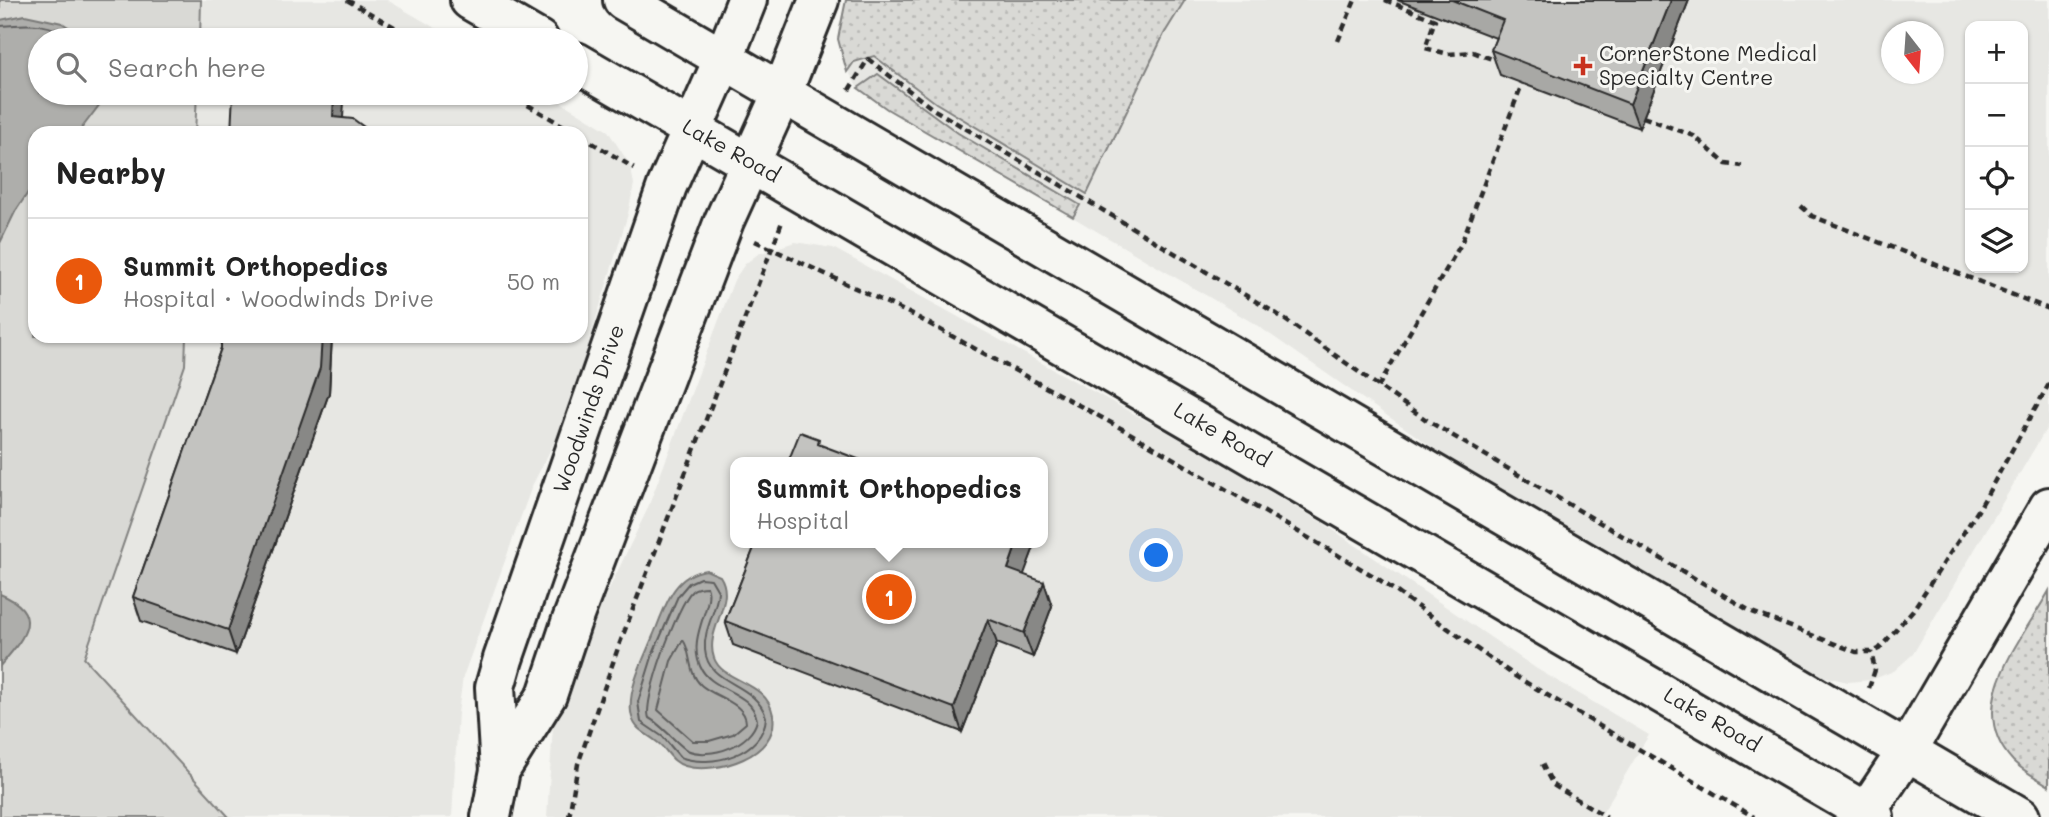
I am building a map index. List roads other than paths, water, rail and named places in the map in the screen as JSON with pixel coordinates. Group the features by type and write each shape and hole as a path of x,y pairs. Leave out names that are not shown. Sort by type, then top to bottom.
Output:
{"main road":[{"path":"470,0 518,28"},
{"path":"623,0 2020,817"},
{"name":"Woodwinds Drive","path":"491,817 500,770 495,687 500,668 663,199 747,0"},
{"name":"Woodwinds Drive","path":"500,770 547,695 571,623 719,233 782,93 820,0"},
{"name":"Lake Road","path":"588,69 1870,815"},
{"path":"1870,815 2049,507"}],"water":[{"path":"25,15 62,23 70,28 28,28 28,105 99,105 83,126 28,126 28,192 0,243 0,20"},
{"path":"706,570 720,576 725,596 713,637 714,658 726,673 763,695 773,715 772,729 766,742 756,752 728,765 698,768 676,762 661,745 640,730 632,718 631,703 638,673 671,594 685,578"},
{"path":"0,594 15,602 27,619 22,637 0,666"}],"place":[{"name":"CornerStone Medical Specialty Centre","path":"1583,66"},
{"name":"Summit Orthopedics","path":"889,597"}]}
